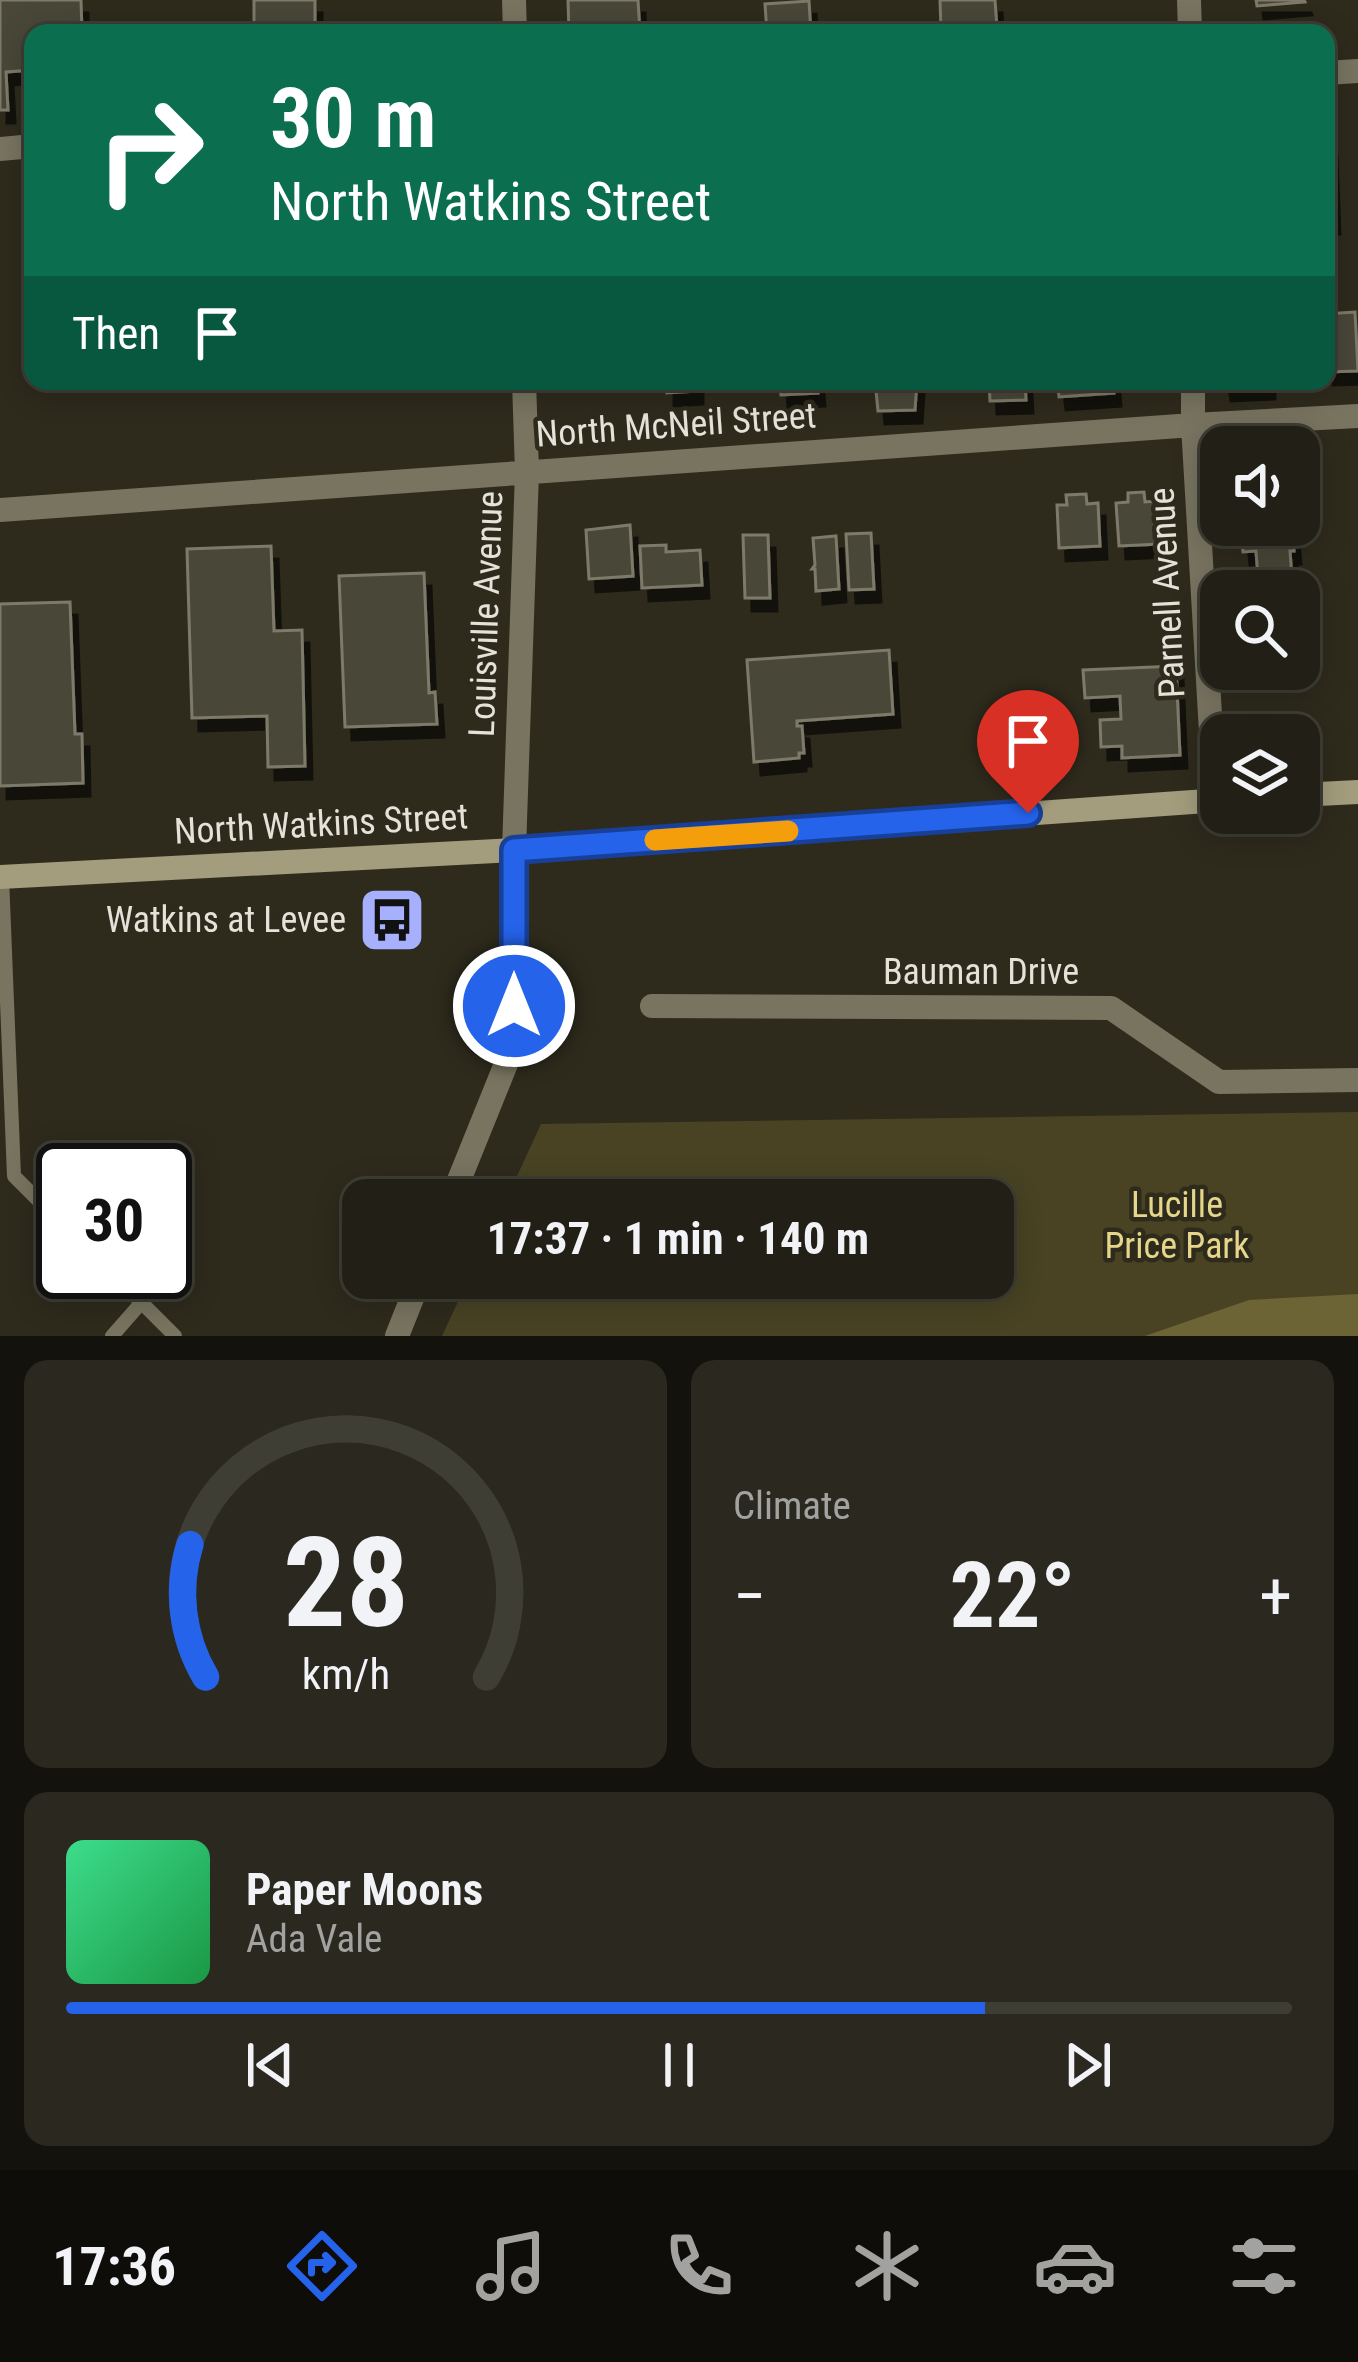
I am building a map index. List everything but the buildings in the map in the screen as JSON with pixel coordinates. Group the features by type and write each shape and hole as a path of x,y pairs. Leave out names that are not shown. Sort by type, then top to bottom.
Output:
{"main road":[{"path":"1320,794 1358,792"},
{"name":"North Watkins Street","path":"1,877 514,850 1200,801"}],"street":[{"name":"Louisville Avenue","path":"460,1179 514,1044 514,850 527,472 524,390"},
{"name":"Parnell Avenue","path":"1193,390 1212,714"},
{"name":"North McNeil Street","path":"0,510 1358,416"},
{"name":"Bauman Drive","path":"652,1006 1111,1008 1219,1082 1358,1080"},
{"path":"397,1336 412,1299"}],"lane":[{"path":"1,877 14,1176 36,1198"},
{"path":"137,1299 175,1336"},
{"path":"112,1336 141,1303"}],"green space":[{"name":"Lucille Price Park","path":"1358,1112 1358,1336 442,1336 459,1299 1014,1299 1014,1179 516,1179 541,1124"}],"shaded area":[{"path":"1358,1294 1358,1336 1145,1336 1249,1300"}],"slow traffic":[{"path":"655,840 788,831"}],"place":[{"name":"Watkins at Levee","path":"392,920"}],"route":[{"path":"514,1006 514,850 1028,813"}]}
